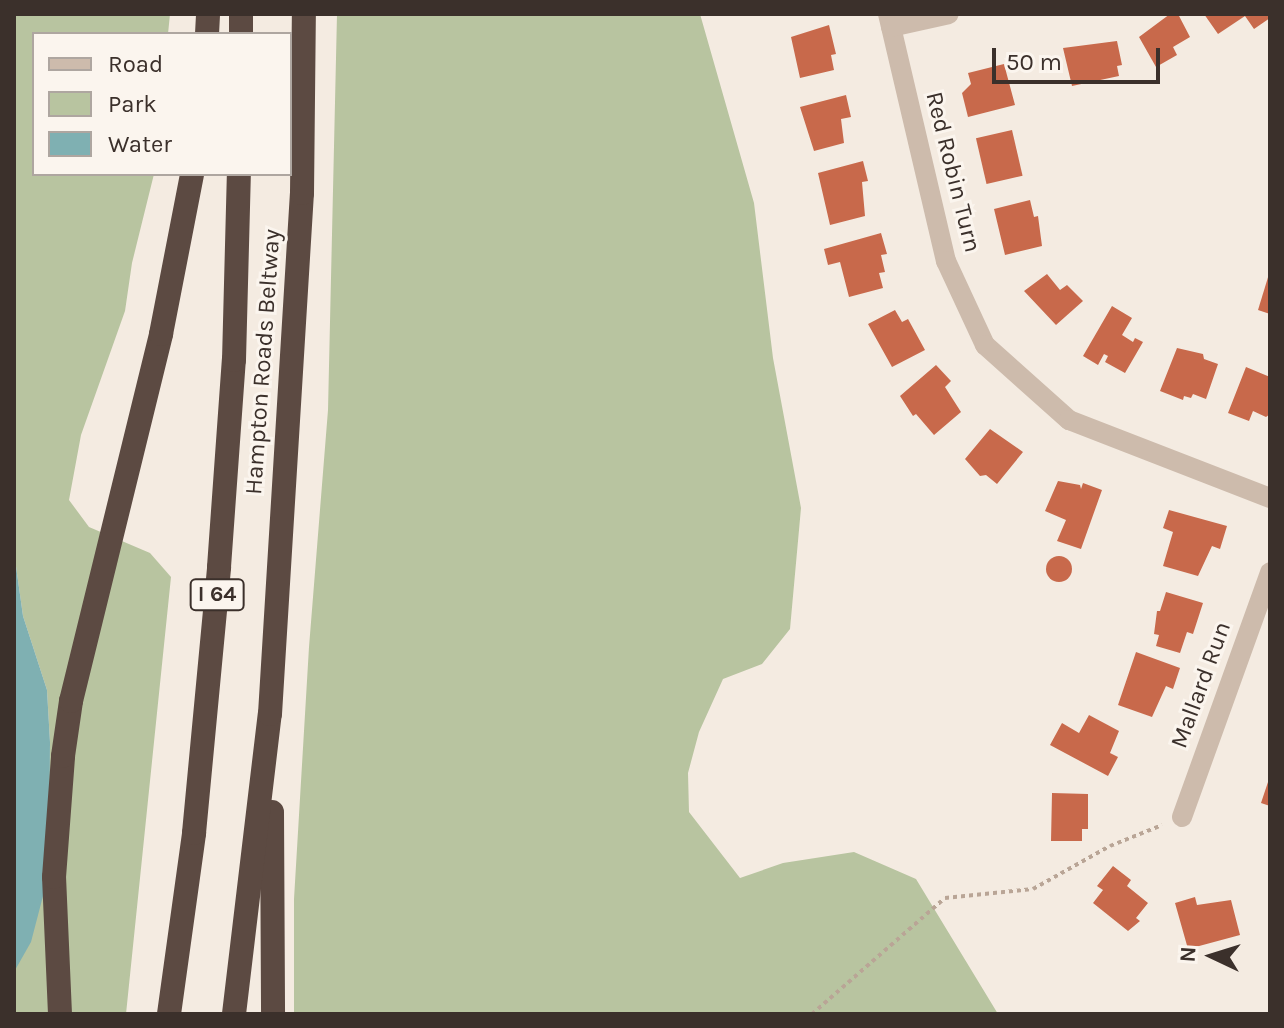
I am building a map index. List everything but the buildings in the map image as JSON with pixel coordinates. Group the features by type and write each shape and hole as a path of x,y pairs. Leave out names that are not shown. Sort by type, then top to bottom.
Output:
{"highway":[{"name":"Hampton Roads Beltway","path":"270,714 302,193 304,14"},
{"path":"60,1014 54,877 63,756 83,645 177,263 192,176"},
{"name":"I 64","path":"169,1014 194,833 219,567 234,360 239,176"},
{"name":"I 64","path":"234,1014 270,714"},
{"path":"270,714 275,947 273,1014"}],"street":[{"path":"889,20 949,14"},
{"name":"Red Robin Turn","path":"889,20 946,261 985,345 1069,420 1270,498"},
{"name":"Mallard Run","path":"1182,817 1270,572"}],"path":[{"path":"812,1014 945,898 1033,889 1110,846 1182,817"}],"green space":[{"path":"14,14 170,14 168,32 32,32 32,176 154,176 132,263 125,311 81,435 69,500 89,527 150,553 171,577 126,1014 14,1014 14,972 48,806 50,742 47,690 23,616 14,552"},
{"path":"337,14 700,14 754,203 773,358 801,508 790,629 762,664 723,679 699,732 688,773 689,812 740,878 783,863 854,852 916,879 998,1014 294,1014 294,899 309,647 328,410"}],"water":[{"path":"14,552 23,616 47,690 50,742 49,873 31,942 14,972"}]}
